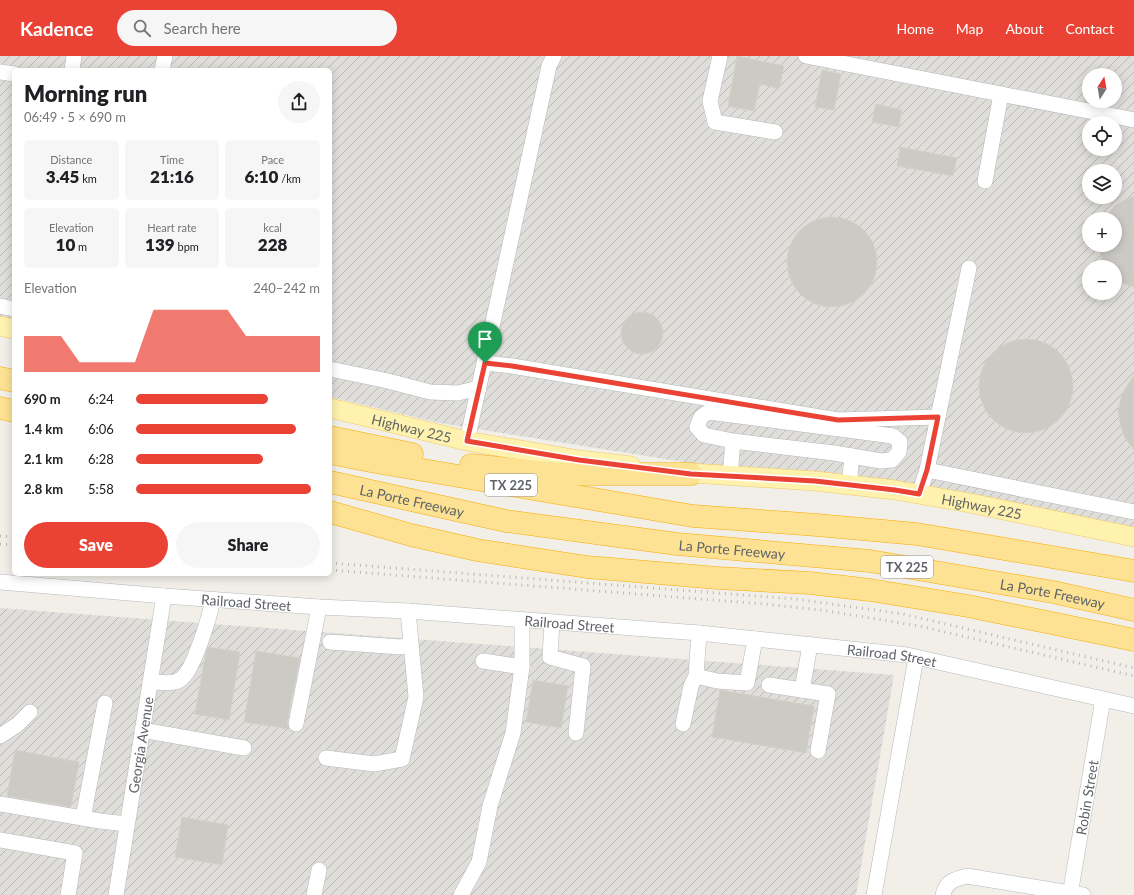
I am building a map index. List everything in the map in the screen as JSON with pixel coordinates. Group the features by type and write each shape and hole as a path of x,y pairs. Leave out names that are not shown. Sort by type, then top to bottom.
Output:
{"highway":[{"path":"0,370 12,373"},
{"path":"0,378 12,381"},
{"path":"0,408 12,411"},
{"path":"332,437 447,462 548,473 691,474"},
{"name":"La Porte Freeway","path":"332,453 693,516 917,534 1134,571"},
{"name":"La Porte Freeway","path":"332,482 506,521 677,544 870,561 1053,592 1134,610"},
{"path":"332,513 411,535 477,550 587,567 718,578 810,583 870,590 968,606 1134,640"}],"main road":[{"path":"0,326 12,329"},
{"name":"Highway 225","path":"332,408 467,441 579,460 691,474 815,481 895,490 970,503 1134,537"}],"street":[{"path":"72,68 74,56"},
{"path":"162,68 165,56"},
{"path":"467,441 549,66 554,56"},
{"path":"720,56 710,100 715,122 775,132"},
{"path":"806,56 1134,120"},
{"path":"0,72 12,74"},
{"path":"985,181 1001,94"},
{"path":"919,494 927,470 969,268"},
{"path":"0,306 12,309"},
{"path":"485,363 512,366 838,420 938,417"},
{"path":"332,369 388,381 430,392 458,393 479,388"},
{"path":"708,412 892,436 900,442 900,452 892,460 881,461 733,441 704,435 697,427 701,417 708,412"},
{"path":"730,476 733,441"},
{"path":"849,485 852,456"},
{"path":"927,470 1134,512"},
{"name":"Railroad Street","path":"0,582 164,596 319,607 408,611 699,633 907,655 1134,706"},
{"name":"Georgia Avenue","path":"116,895 164,596"},
{"path":"150,682 173,682 181,680 189,669 208,622 213,599"},
{"path":"296,724 319,607"},
{"path":"326,758 374,764 402,759 416,697 408,611"},
{"path":"461,895 479,862 490,806 513,733 522,667 522,620"},
{"path":"552,622 550,657 583,666 576,733"},
{"path":"684,724 691,686 696,676 699,633"},
{"path":"696,676 717,681 747,683 755,639"},
{"path":"330,642 401,647 410,644"},
{"path":"802,690 810,645"},
{"path":"874,895 916,658"},
{"path":"483,661 522,667"},
{"path":"769,685 828,694 818,751"},
{"name":"Robin Street","path":"1074,894 1103,699"},
{"path":"83,818 105,703"},
{"path":"0,736 17,725 30,712"},
{"path":"142,730 244,748"},
{"path":"0,804 127,824"},
{"path":"0,840 75,853 68,895"},
{"path":"314,895 319,870"},
{"path":"943,895 944,888 953,880 967,876 1074,894"}],"shaded area":[{"path":"0,56 1134,56 1134,534 440,423 332,397 332,68 12,68 12,323 0,320"},
{"path":"0,608 894,675 856,895 0,895"}],"building":[{"path":"737,56 784,66 779,89 760,84 754,111 728,106"},
{"path":"822,70 841,74 834,110 815,107"},
{"path":"876,104 902,110 899,127 872,122"},
{"path":"900,147 957,158 953,176 897,166"},
{"path":"1134,196 1134,287 1122,283 1122,260 1102,260 1100,252 1122,252 1122,212 1109,212 1115,206 1122,204 1122,202"},
{"path":"823,217 841,217 857,224 870,237 877,253 877,271 870,287 857,300 841,307 823,307 807,300 794,287 787,271 787,253 794,237 807,224"},
{"path":"638,312 646,312 657,318 663,329 663,337 657,348 646,354 638,354 627,348 621,337 621,329 627,318"},
{"path":"1026,339 1044,343 1059,353 1069,368 1073,386 1069,404 1059,419 1044,429 1026,433 1008,429 993,419 983,404 979,386 983,368 993,353 1008,343"},
{"path":"1134,375 1134,450 1125,438 1118,411 1122,394"},
{"path":"208,647 240,652 229,720 195,714"},
{"path":"256,651 300,658 287,722 289,729 244,722"},
{"path":"533,680 568,686 561,728 526,722"},
{"path":"720,690 814,706 806,753 712,737"},
{"path":"15,750 79,762 71,807 7,796"},
{"path":"182,817 228,825 222,865 175,857"}],"railway":[{"path":"0,536 12,537"},
{"path":"0,544 12,545"},
{"path":"332,563 795,599 903,614 1134,668"},
{"path":"332,570 764,604 821,610 919,626 1134,676"}],"route":[{"path":"485,363 512,366 838,420 938,417 927,470 919,494 815,481 691,474 579,460 467,441 485,363"}]}
